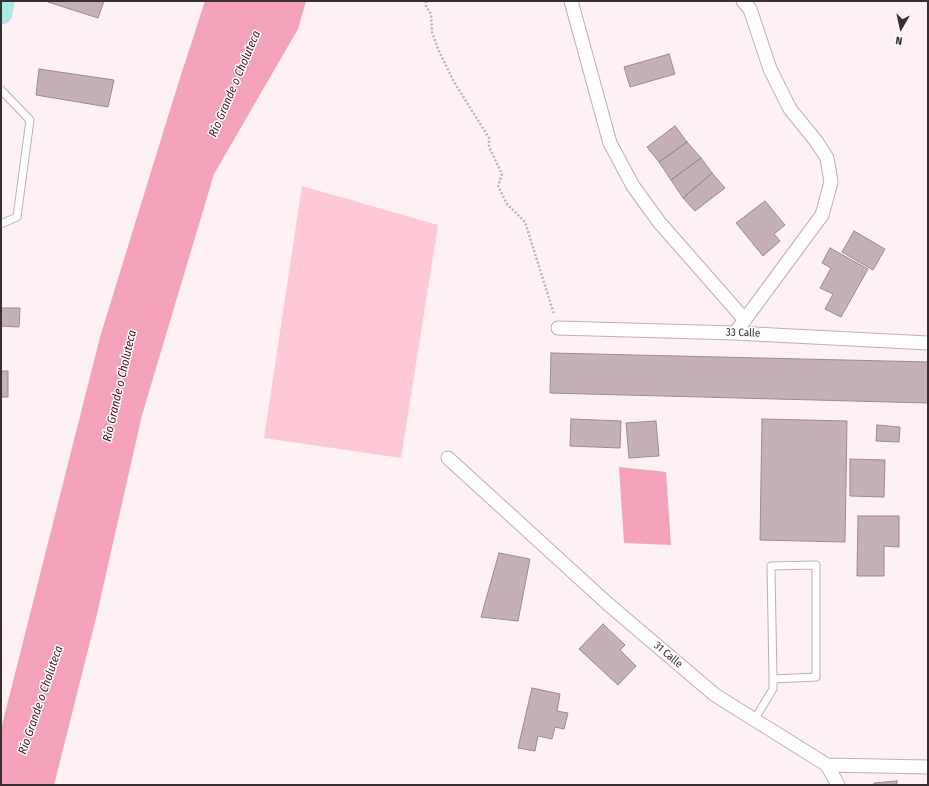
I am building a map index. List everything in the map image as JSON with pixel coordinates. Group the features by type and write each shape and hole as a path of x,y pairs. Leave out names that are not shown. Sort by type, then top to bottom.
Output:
{"main road":[{"path":"1,13 3,1"}],"street":[{"path":"571,1 610,143 633,186 659,222 745,320"},
{"path":"735,333 822,215 831,182 827,158 816,141 790,109 770,69 750,9 744,1"},
{"name":"33 Calle","path":"558,328 735,333 928,343"},
{"name":"31 Calle","path":"448,458 620,614 715,695 826,765"},
{"path":"826,765 928,767"},
{"path":"826,765 838,785"}],"lane":[{"path":"1,90 30,120 17,217 1,224"},
{"path":"754,720 773,689 771,566 816,565 816,678 773,679"}],"path":[{"path":"426,1 426,6 431,14 432,32 438,49 454,82 489,138 489,147 502,174 498,186 507,204 525,222 558,328"}],"shaded area":[{"path":"302,186 438,225 401,458 264,438"}],"water":[{"name":"Río Grande o Choluteca","path":"205,1 306,1 298,29 214,174 142,415 96,618 54,785 1,785 1,729 100,337"},
{"path":"619,467 666,472 671,545 624,543"}],"building":[{"path":"48,1 104,1 98,18"},
{"path":"669,54 675,74 630,87 624,67"},
{"path":"39,69 114,80 108,107 36,95"},
{"path":"675,126 687,142 659,162 647,147"},
{"path":"687,142 701,158 671,180 659,162"},
{"path":"701,158 712,173 683,198 671,180"},
{"path":"712,173 725,188 695,211 683,198"},
{"path":"765,201 785,225 774,234 780,241 763,256 736,223"},
{"path":"854,231 885,249 873,270 842,252"},
{"path":"830,248 868,269 841,317 825,309 833,294 820,288 831,268 822,263"},
{"path":"1,308 20,308 19,327 1,326"},
{"path":"551,353 928,362 928,403 550,393"},
{"path":"1,371 8,371 8,397 1,397"},
{"path":"571,419 621,421 620,448 570,446"},
{"path":"762,419 847,421 845,542 760,540"},
{"path":"656,421 659,456 629,458 626,423"},
{"path":"877,425 900,427 899,442 876,441"},
{"path":"850,459 885,460 884,497 850,496"},
{"path":"858,516 899,516 899,547 884,546 884,576 857,576"},
{"path":"499,553 530,559 518,621 481,617"},
{"path":"603,624 625,645 620,650 636,666 618,685 579,649"},
{"path":"532,688 560,694 557,711 568,713 564,729 555,727 552,739 538,736 535,751 518,748"},
{"path":"897,781 897,785 874,785 874,783"}]}
